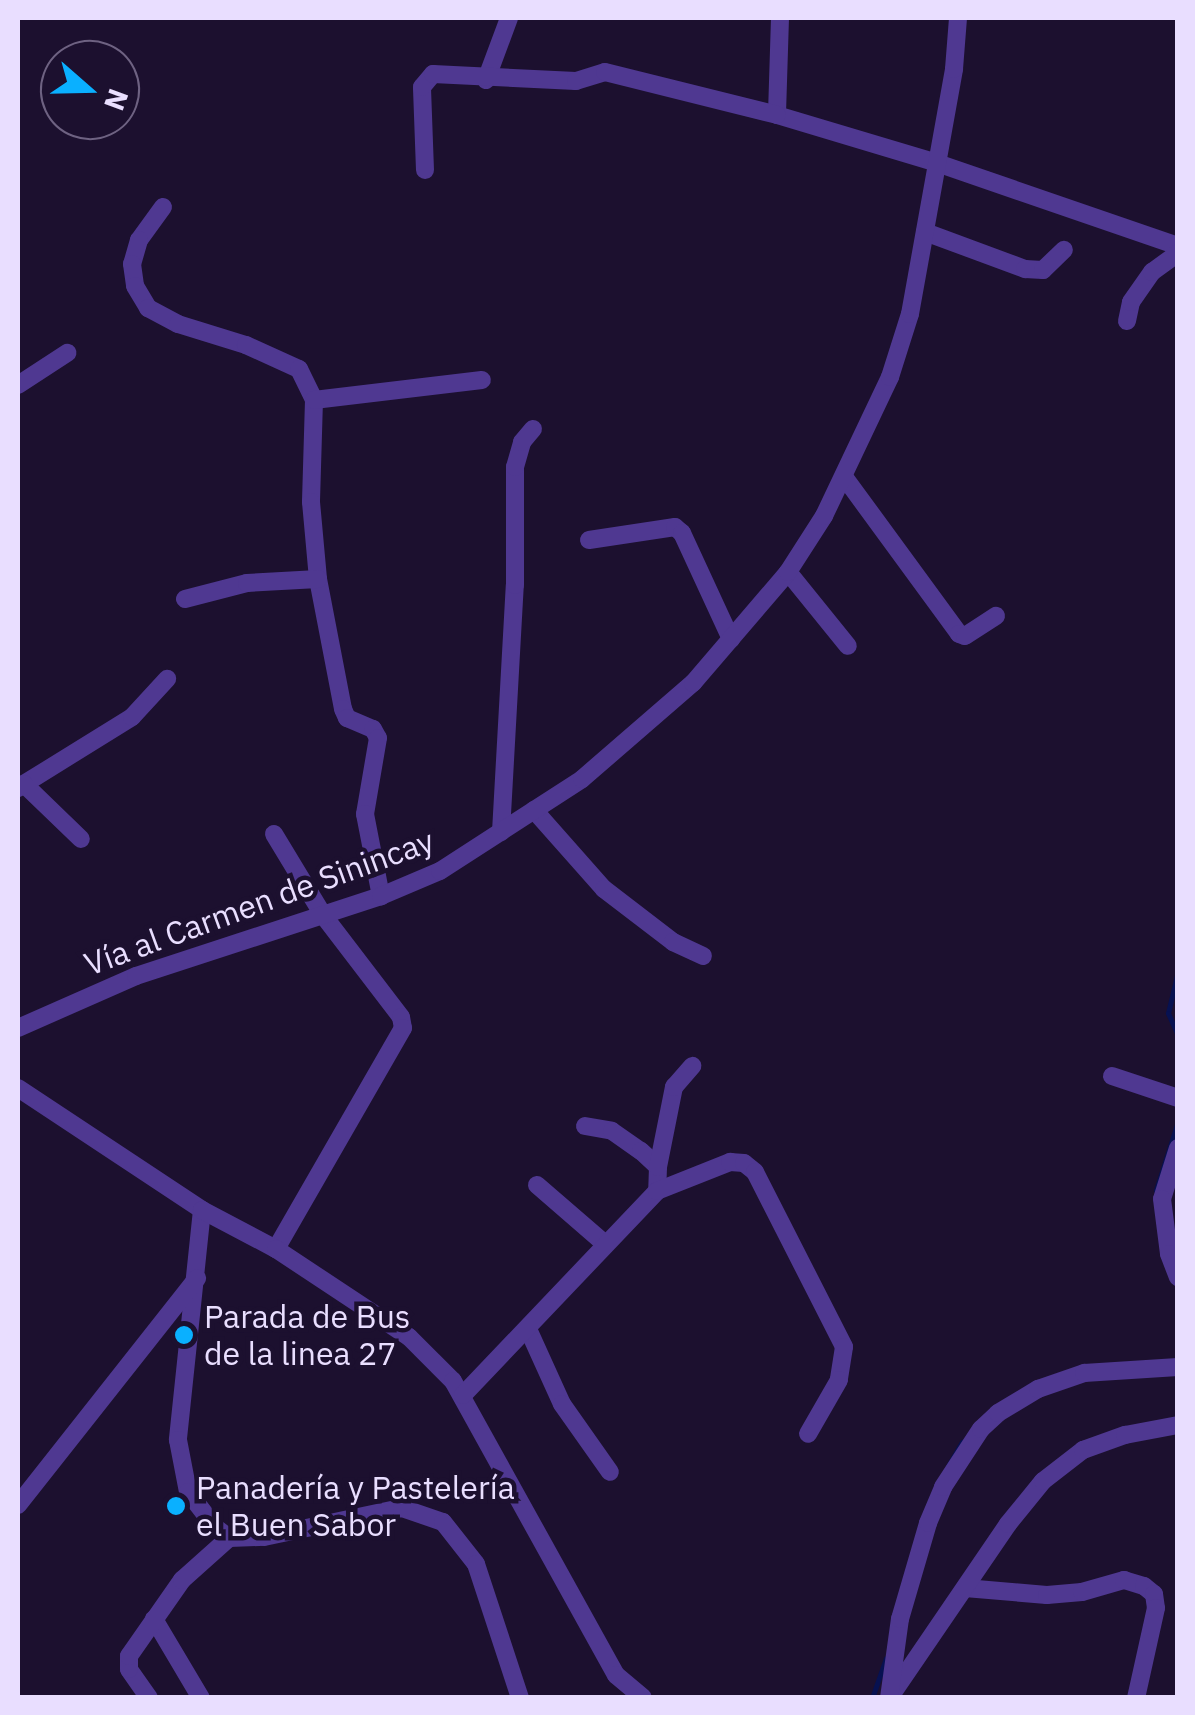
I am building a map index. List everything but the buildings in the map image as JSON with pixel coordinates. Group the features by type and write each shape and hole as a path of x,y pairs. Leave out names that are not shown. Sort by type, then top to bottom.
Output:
{"street":[{"path":"486,80 508,18"},
{"path":"777,115 780,18"},
{"name":"Vía al Carmen de Sinincay","path":"18,1028 136,976 380,896 440,871 582,779 656,718 732,638 788,572 845,478 890,378 910,314 958,18"},
{"path":"424,170 422,87 434,74 486,80 576,80 604,72 777,115 937,163 1178,250 1152,272 1131,302 1127,322"},
{"path":"163,208 138,240 132,264 135,286 148,308 178,324 246,345 299,368 314,400 311,502 318,579 343,709 347,718 372,729 378,738 365,814 380,896"},
{"path":"925,232 1026,270 1042,270 1064,250"},
{"path":"18,385 67,353"},
{"path":"314,400 482,380"},
{"path":"501,832 516,585 515,467 522,442 534,429"},
{"path":"845,478 959,634 965,636 996,616"},
{"path":"589,540 675,527 682,532 732,638"},
{"path":"788,572 848,646"},
{"path":"185,599 247,583 318,579"},
{"path":"81,839 21,786 132,717 167,680"},
{"path":"534,810 604,889 673,942 702,956"},
{"path":"274,834 323,915 401,1018 403,1028 276,1249"},
{"path":"658,1192 658,1167 674,1087 692,1066"},
{"path":"1112,1076 1178,1098"},
{"path":"18,1088 202,1210 276,1249 410,1337 463,1396 616,1675 643,1698"},
{"path":"584,1126 612,1131 658,1167"},
{"path":"1178,1148 1162,1199 1169,1254 1178,1277"},
{"path":"463,1396 658,1192 730,1162 744,1163 755,1172 844,1348 839,1380 808,1434"},
{"path":"537,1185 605,1244"},
{"path":"202,1210 178,1440 188,1492 229,1538"},
{"path":"18,1506 197,1278"},
{"path":"528,1329 562,1404 610,1472"},
{"path":"889,1698 900,1619 928,1523 943,1487 980,1429 1038,1389 1084,1373 1178,1367"},
{"path":"889,1698 1043,1481 1083,1450 1124,1435 1178,1425"},
{"path":"149,1698 128,1664 182,1580 229,1538 264,1537 402,1508 443,1522 476,1564 520,1698"},
{"path":"964,1588 1047,1595 1082,1592 1124,1580 1144,1586 1154,1594 1156,1608 1136,1698"},
{"path":"154,1619 200,1698"}],"waterway":[{"path":"1178,971 1168,1013 1178,1035"},
{"path":"1156,1190 1178,1121"},
{"path":"948,1466 962,1442"},
{"path":"872,1698 886,1658"}],"place":[{"name":"Parada de Bus de la linea 27","path":"184,1335"},
{"name":"Panadería y Pastelería el Buen Sabor","path":"176,1506"}]}
